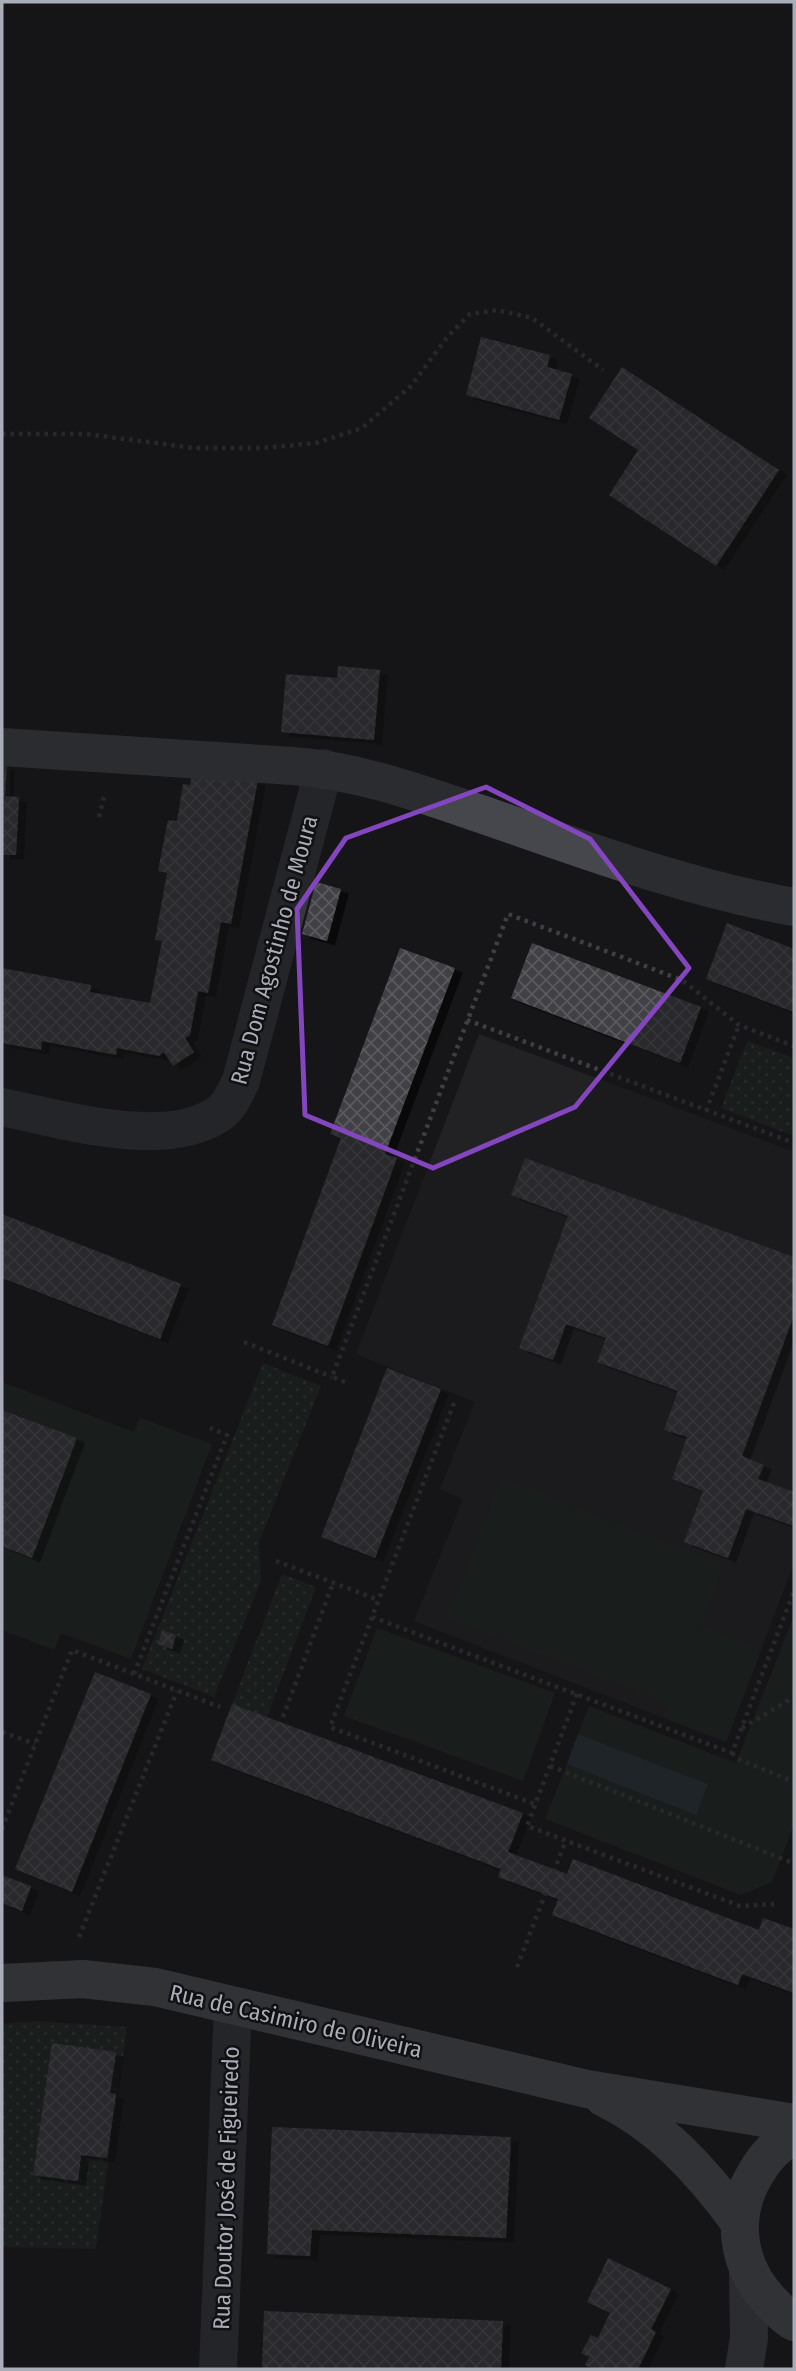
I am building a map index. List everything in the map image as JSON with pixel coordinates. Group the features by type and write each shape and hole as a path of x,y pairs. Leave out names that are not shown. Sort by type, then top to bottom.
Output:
{"main road":[{"name":"Rua de Casimiro de Oliveira","path":"2,1983 62,1979 106,1981 185,1993 587,2090"},
{"path":"587,2090 794,2123"},
{"path":"587,2090 617,2104 657,2131 707,2181 739,2222"},
{"path":"794,2136 763,2161 746,2189 739,2222 740,2246 748,2270 765,2295 794,2322"}],"street":[{"path":"2,747 324,768 427,795 691,885 794,907"},
{"name":"Rua Dom Agostinho de Moura","path":"2,1107 83,1124 156,1131 180,1130 203,1123 219,1114 232,1099 241,1081 324,768"},
{"name":"Rua Doutor José de Figueiredo","path":"218,2369 233,2006"},
{"path":"744,2369 749,2338 748,2270"}],"path":[{"path":"2,434 86,434 194,447 262,448 316,443 362,428 411,386 448,336 470,314 498,310 532,318 603,370"},
{"path":"99,817 106,785"},
{"path":"332,1377 508,914 682,979 739,1025 794,1046"},
{"path":"467,1020 794,1143"},
{"path":"706,1111 739,1025"},
{"path":"244,1342 345,1382"},
{"path":"454,1403 330,1727 535,1804"},
{"path":"134,1674 228,1435 210,1428"},
{"path":"276,1561 379,1600"},
{"path":"283,1717 333,1583"},
{"path":"732,1753 794,1591"},
{"path":"372,1617 732,1753 738,1759 794,1782"},
{"path":"2,1829 72,1650 220,1707"},
{"path":"79,1937 177,1691"},
{"path":"577,1695 527,1826 740,1906 774,1904"},
{"path":"742,1728 794,1697"},
{"path":"2,1732 35,1744"},
{"path":"550,1766 790,1862"},
{"path":"517,1967 566,1840"}],"highlighted area":[{"path":"486,787 590,839 689,968 575,1107 433,1168 305,1115 297,909 346,838"}],"shaded area":[{"path":"479,1034 794,1152 794,1563 726,1742 414,1621 463,1499 440,1489 475,1402 356,1354"},
{"path":"747,1041 794,1058 794,1136 721,1108"},
{"path":"263,1363 321,1386 259,1542 261,1581 214,1697 142,1669"},
{"path":"2,1382 134,1432 140,1418 212,1444 131,1659 61,1633 54,1650 2,1630 2,1546 32,1557 77,1438 2,1410"},
{"path":"502,1478 724,1564 701,1625 754,1645 751,1653 759,1656 726,1742 664,1718 669,1704 447,1619"},
{"path":"282,1574 316,1587 267,1717 232,1704"},
{"path":"794,1615 794,1824 772,1882 741,1895 545,1819 567,1764 696,1814 708,1784 578,1734 589,1706 736,1763"},
{"path":"377,1628 555,1693 523,1781 344,1716"},
{"path":"578,1734 708,1784 696,1815 567,1764"},
{"path":"34,2021 127,2027 96,2249 2,2247 2,2024"}],"building":[{"path":"481,337 550,355 547,367 572,374 559,420 466,395"},
{"path":"622,367 779,470 716,566 609,495 638,450 589,418"},
{"path":"338,666 380,670 374,740 281,732 286,674 337,678"},
{"path":"2,766 7,766 5,796 19,797 16,855 2,855"},
{"path":"193,769 258,780 231,924 221,922 208,993 198,991 190,1035 185,1038 194,1052 173,1066 164,1052 159,1056 117,1048 116,1055 42,1041 41,1050 2,1043 2,968 91,985 90,992 150,1003 162,941 155,940 167,873 158,871 168,820 177,821 183,784 190,785"},
{"path":"316,882 341,889 327,941 302,934"},
{"path":"727,923 794,949 794,1012 706,979"},
{"path":"532,943 701,1007 680,1063 511,998"},
{"path":"400,948 455,968 385,1154 397,1158 328,1346 272,1325 341,1138 330,1134"},
{"path":"525,1158 794,1257 794,1315 742,1456 764,1465 758,1479 794,1492 794,1526 746,1509 728,1558 684,1542 703,1491 672,1479 687,1437 664,1430 678,1391 597,1362 606,1338 566,1324 553,1360 519,1348 568,1216 511,1195"},
{"path":"2,1214 181,1284 160,1339 2,1278"},
{"path":"387,1368 441,1389 375,1558 321,1537"},
{"path":"2,1410 77,1438 32,1558 2,1546"},
{"path":"162,1630 176,1635 172,1649 158,1644"},
{"path":"95,1672 151,1694 72,1892 15,1869"},
{"path":"232,1704 523,1813 508,1852 567,1874 573,1859 759,1930 763,1918 794,1929 794,1993 742,1974 738,1985 552,1915 558,1899 498,1877 501,1869 211,1760"},
{"path":"2,1875 31,1886 22,1911 2,1903"},
{"path":"52,2043 116,2052 110,2093 116,2094 107,2158 81,2155 78,2181 33,2175"},
{"path":"272,2127 511,2137 506,2238 312,2230 310,2256 267,2254"},
{"path":"608,2258 671,2289 651,2329 656,2332 638,2369 594,2369 585,2365 589,2357 581,2353 591,2335 598,2338 610,2313 587,2302"},
{"path":"264,2311 503,2321 501,2369 262,2369"}]}
